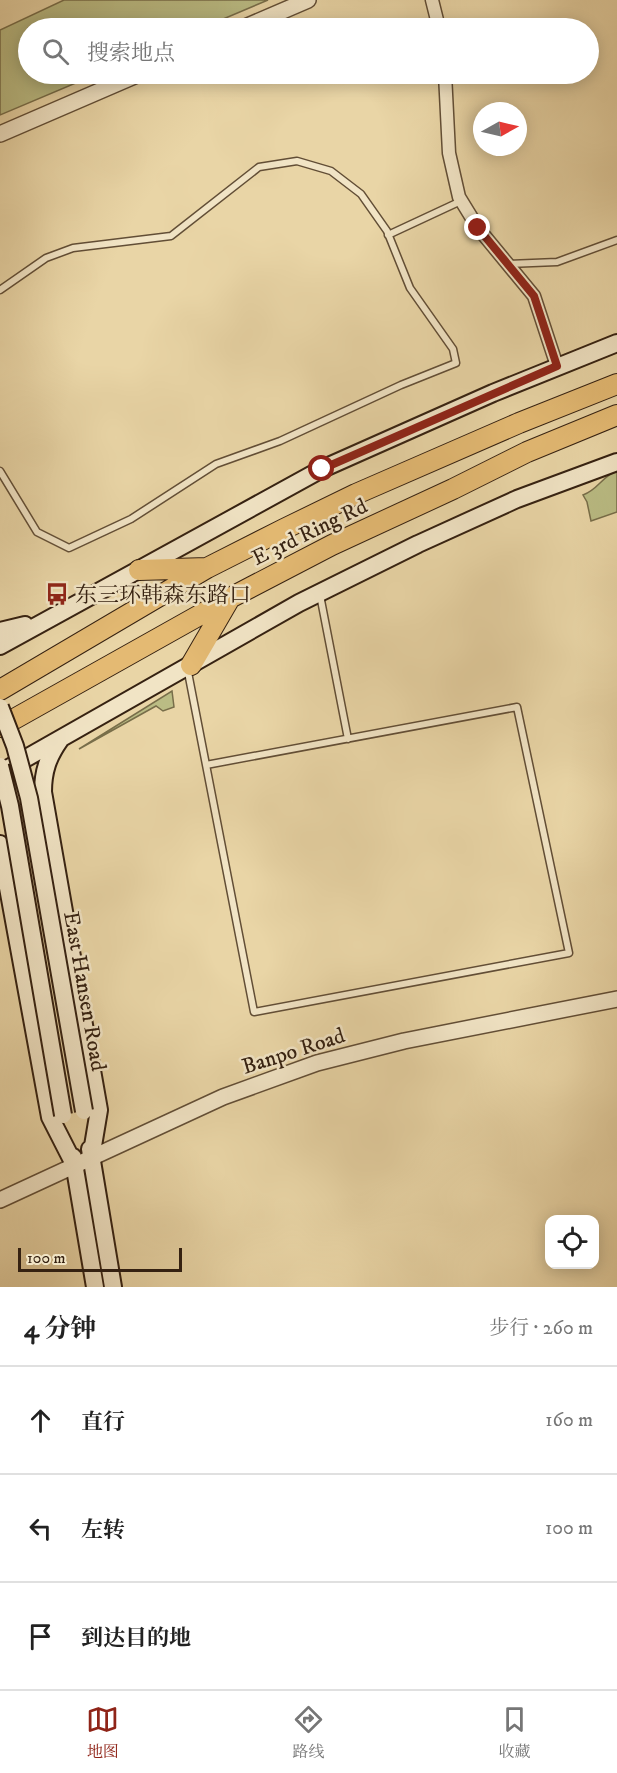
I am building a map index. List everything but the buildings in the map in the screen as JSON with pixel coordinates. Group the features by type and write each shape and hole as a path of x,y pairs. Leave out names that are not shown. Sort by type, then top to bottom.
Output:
{"highway":[{"name":"E 3rd Ring Rd","path":"0,690 207,568 356,494 519,423 617,384"},
{"name":"E 3rd Ring Rd","path":"0,727 230,598 332,545 527,452 617,415"},
{"path":"139,570 207,568"},
{"path":"189,666 230,598"}],"main road":[{"path":"0,646 322,469 557,366 617,344"},
{"path":"0,773 299,603 418,544 517,499 617,462"},
{"path":"0,632 52,617"},
{"name":"East Hansen Road","path":"0,707 15,746 29,798 113,1287"},
{"path":"62,738 47,762 43,777 43,792 99,1110 91,1158"},
{"name":"East Hansen Road","path":"0,766 10,806 95,1287"},
{"path":"0,844 50,1117 75,1166"}],"street":[{"path":"266,18 308,0"},
{"path":"432,0 436,18"},
{"path":"0,134 116,84"},
{"path":"446,84 449,153 459,196 478,228 534,296 557,366"},
{"name":"Banpo Road","path":"0,1200 222,1097 317,1063 404,1041 617,999"}],"lane":[{"path":"0,290 46,258 73,248 171,236 259,167 297,161 331,171 361,194 388,236 410,288 453,349 456,363 401,385 280,441 216,464 131,519 69,548 37,532 0,471"},
{"path":"388,236 461,201"},
{"path":"507,264 557,262 617,240"},
{"path":"319,594 348,739"},
{"path":"189,666 206,765 254,1012 569,953 517,707 206,765"}],"green space":[{"path":"64,0 268,0 226,18 26,18"},
{"path":"18,22 18,84 73,84 0,115 0,30"},
{"path":"617,471 617,512 591,521 583,495"},
{"path":"172,691 174,707 163,711 156,706 79,749"}],"place":[{"name":"东三环韩森东路口","path":"57,594"}],"route":[{"path":"322,469 557,366 534,296 478,228"}]}
